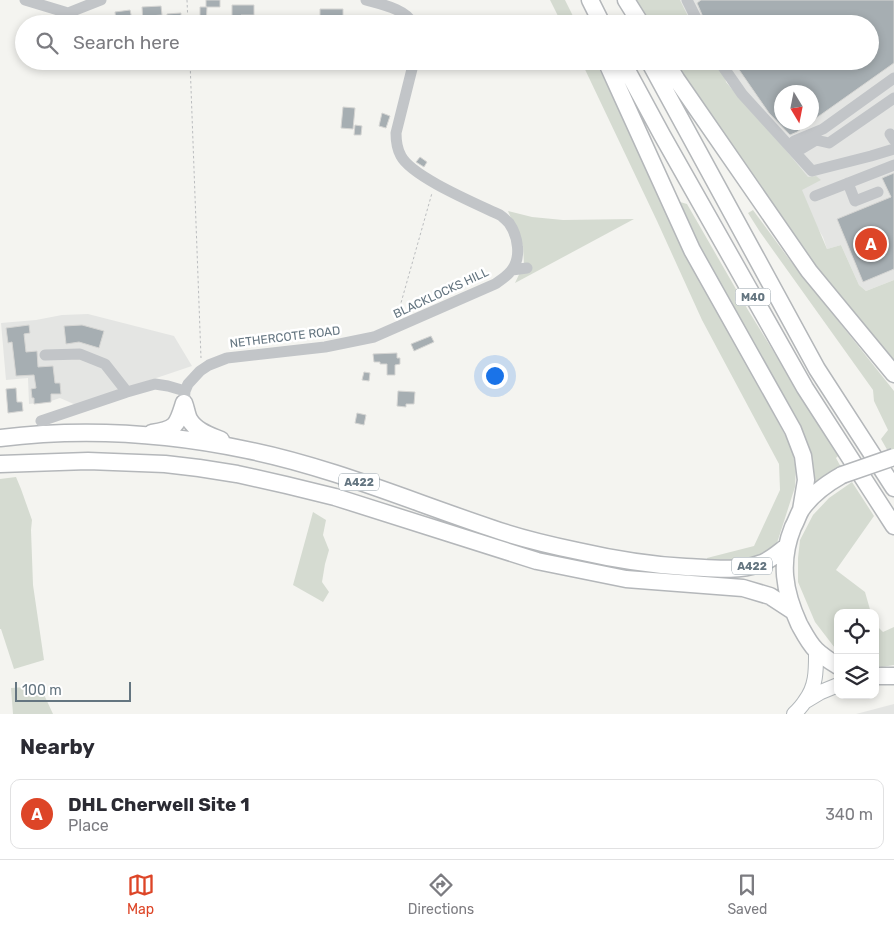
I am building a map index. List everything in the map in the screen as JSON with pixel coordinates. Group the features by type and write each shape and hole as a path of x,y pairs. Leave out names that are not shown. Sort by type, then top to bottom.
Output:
{"highway":[{"path":"579,0 585,15"},
{"path":"590,0 598,15"},
{"path":"615,0 623,15"},
{"path":"626,0 635,15"},
{"name":"M40","path":"610,70 692,250 793,430 803,456 806,480 801,510"},
{"name":"M40","path":"627,70 796,372 894,526"},
{"name":"M40","path":"654,70 813,361 894,488"},
{"path":"670,70 809,271 894,374"},
{"path":"138,435 167,430 175,425 179,420 185,397"},
{"path":"185,397 189,419 197,428 206,434 246,450"},
{"name":"A422","path":"0,438 19,435 93,433 138,435 189,440 246,450 289,460 344,477 494,529 547,544 598,555 667,566 745,568 771,559 786,547"},
{"path":"834,663 816,650 803,632 794,611 787,593 784,571 786,547 801,510 827,484 842,475 894,457"},
{"path":"0,470 88,461"},
{"name":"A422","path":"0,464 88,461 180,465 245,476 335,497 537,561 626,579 743,588 770,596 794,611"},
{"path":"879,676 894,676"}],"main road":[{"path":"794,714 806,701 813,687 816,676 816,650"},
{"path":"806,701 821,692 834,687"}],"street":[{"path":"25,0 68,13 101,0"},
{"path":"366,0 406,15"},
{"path":"687,0 694,15"},
{"path":"412,70 396,133 401,157 421,175 500,215 508,222 518,243 516,260 512,270 527,268"},
{"path":"725,70 742,94 812,170 827,172 894,149"},
{"path":"894,78 823,129 794,141 801,149 816,140 829,143 894,98"},
{"path":"815,196 894,166"},
{"path":"848,184 856,201 878,192"},
{"name":"BLACKLOCKS HILL","path":"373,338 495,284 512,270"},
{"name":"NETHERCOTE ROAD","path":"185,397 188,384 200,371 209,365 227,358 325,347 373,338"},
{"path":"45,355 80,354 105,364 127,392"},
{"path":"41,421 155,384 168,386 185,397"}],"path":[{"path":"187,0 188,15"},
{"path":"190,70 201,358 209,365"},
{"path":"400,327 397,318 436,184"}],"shaded area":[{"path":"550,0 565,0 572,15 558,15"},
{"path":"634,0 680,0 688,15 642,15"},
{"path":"680,0 894,0 894,280 866,291 859,285 841,245 827,249 823,237 719,70 879,70 879,15 688,15"},
{"path":"585,70 600,70 650,169 685,248 719,315 791,446 796,468 795,487 777,543 764,556 742,562 708,563 707,558 754,546 780,490 779,464 702,320"},
{"path":"676,70 719,70 725,77 726,82 808,177 816,176 821,180 802,190 827,249 841,245 859,285 866,291 894,280 894,360 809,261"},
{"path":"680,202 687,204 748,310 838,456 836,458 842,469 808,495 810,467 723,297"},
{"path":"753,210 789,259 894,391 894,451 889,453 881,439 888,430 874,401 873,390 760,232 748,213"},
{"path":"508,211 532,217 563,220 634,219 515,283 524,264 523,246"},
{"path":"88,314 174,336 192,366 76,405 60,398 29,404 28,378 6,380 1,323 36,320 62,315"},
{"path":"16,477 32,520 33,585 44,660 14,669 0,629 0,479"},
{"path":"852,482 874,516 836,570 865,592 870,609 834,609 834,647 815,622 798,582 800,540 813,515 829,498"},
{"path":"313,512 326,520 323,535 329,550 322,582 329,592 323,602 293,585"},
{"path":"894,627 894,665 879,667 879,628 883,632"},
{"path":"40,686 53,714 13,714 11,688"},
{"path":"894,704 894,714 856,714"}],"building":[{"path":"206,0 220,0 220,7 206,7"},
{"path":"701,0 894,0 894,63 819,116 819,85 774,85 774,118 739,70 879,70 879,15 702,15 697,3"},
{"path":"232,5 254,5 254,15 232,15"},
{"path":"161,6 162,15 143,15 142,7"},
{"path":"200,7 207,7 207,15 200,15"},
{"path":"320,9 343,9 343,15 320,15"},
{"path":"130,10 131,15 115,15 115,12"},
{"path":"181,13 181,15 167,15"},
{"path":"343,107 355,108 353,129 341,128"},
{"path":"382,113 390,116 386,128 379,126"},
{"path":"355,125 362,126 361,135 354,135"},
{"path":"785,130 800,130 797,132 790,135"},
{"path":"420,157 427,162 424,167 416,162"},
{"path":"894,173 894,269 863,282 837,219 891,197 882,178"},
{"path":"29,325 30,333 24,334 26,352 37,351 38,367 53,366 55,383 60,383 61,394 51,394 51,402 34,404 31,389 36,388 34,375 16,376 12,342 8,343 6,328"},
{"path":"82,325 104,331 99,348 79,342 66,344 64,326"},
{"path":"431,336 434,342 414,351 411,344"},
{"path":"397,353 397,358 400,358 400,364 395,365 395,375 387,375 387,364 374,362 373,354"},
{"path":"364,372 370,373 369,381 362,380"},
{"path":"16,388 17,402 22,402 23,411 8,413 6,389"},
{"path":"398,391 415,392 414,404 406,404 406,407 397,406"},
{"path":"357,413 366,415 364,425 355,423"}],"place":[{"name":"DHL Cherwell Site 1","path":"871,244"}]}
